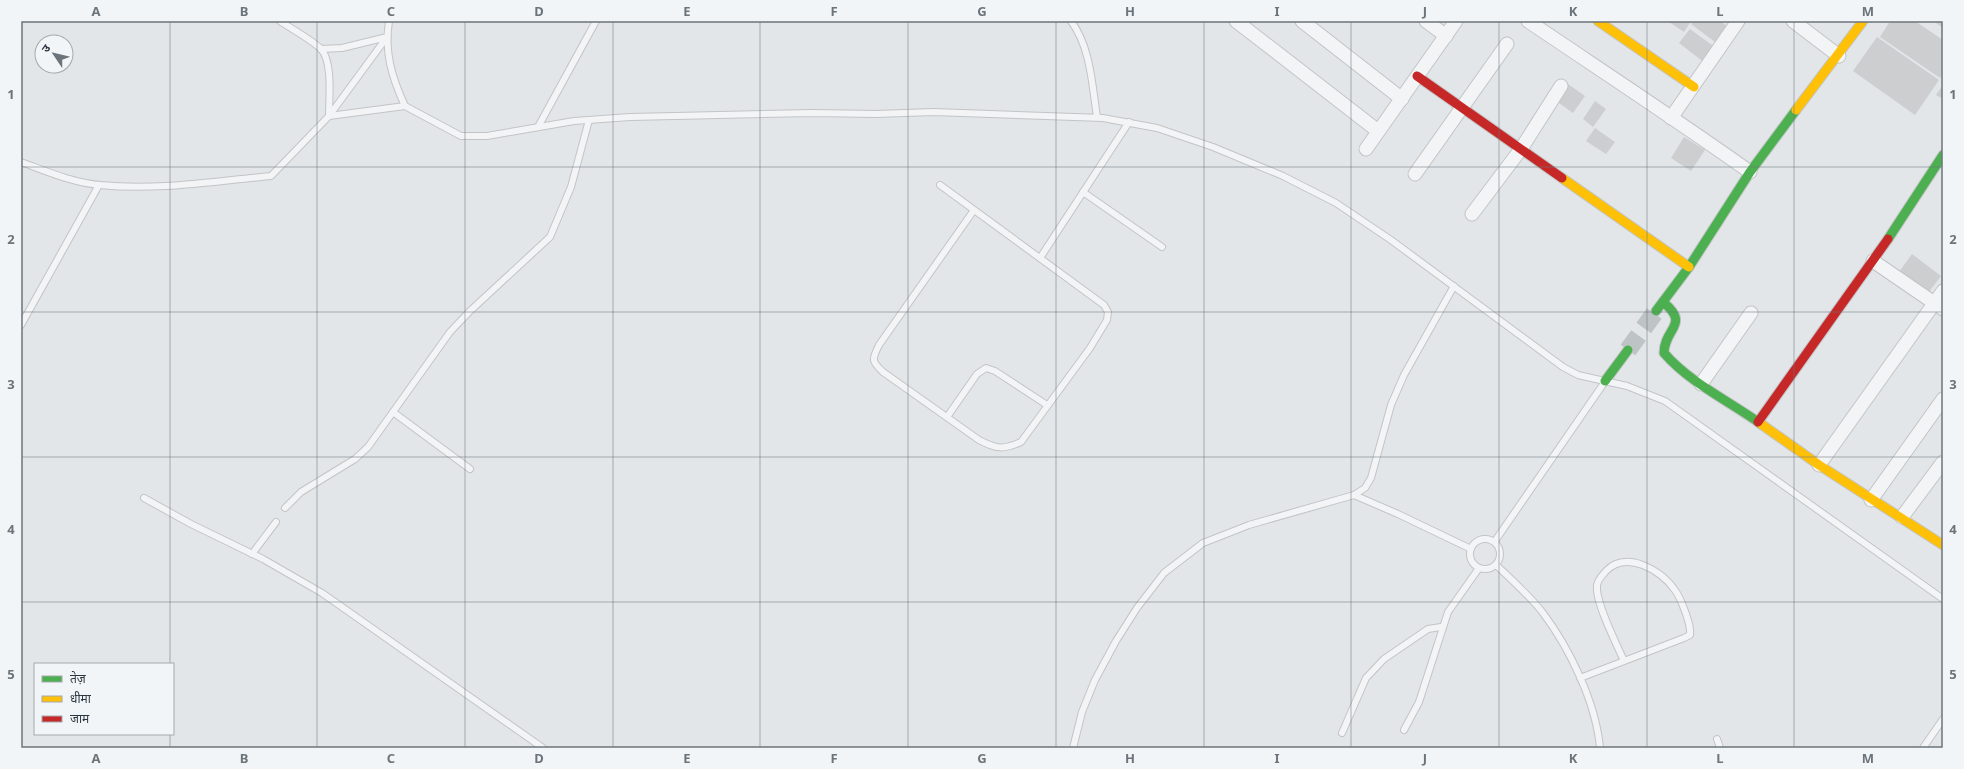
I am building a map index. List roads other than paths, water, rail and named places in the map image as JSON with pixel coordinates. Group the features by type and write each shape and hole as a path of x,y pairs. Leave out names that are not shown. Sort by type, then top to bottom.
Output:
{"street":[{"path":"1236,21 1378,131"},
{"path":"1302,21 1402,98"},
{"path":"1426,21 1446,36"},
{"path":"1366,149 1456,21"},
{"path":"1528,21 1700,136 1750,172"},
{"path":"1598,21 1694,87"},
{"path":"1793,21 1838,56"},
{"path":"1656,311 1689,267 1750,172 1863,21"},
{"path":"1671,118 1694,87 1735,22"},
{"path":"1415,174 1507,44"},
{"path":"1418,76 1689,267"},
{"path":"1472,214 1521,149 1560,86"},
{"path":"1758,422 1873,261 1943,155"},
{"path":"1873,261 1939,306"},
{"path":"1819,465 1939,306 1943,291"},
{"path":"1663,302 1674,311 1676,317 1675,324 1664,346 1664,353 1672,362 1701,384 1819,465 1871,500 1902,517 1943,545"},
{"path":"1701,384 1751,313"},
{"path":"1605,381 1628,350"},
{"path":"1871,500 1943,399"},
{"path":"1902,517 1943,462"}],"lane":[{"path":"280,21 321,49 329,72 329,116"},
{"path":"389,21 387,37 394,83 406,106 461,136 487,136 589,120 813,113 875,114 934,112 1097,117 1157,128 1213,147 1283,176 1336,203 1391,240 1563,367 1578,375 1643,391 1665,401 1943,599"},
{"path":"538,127 596,21"},
{"path":"1071,21 1078,31 1088,57 1097,117"},
{"path":"321,49 342,48 387,37"},
{"path":"21,162 62,177 99,185 140,187 271,176 329,116 387,37"},
{"path":"329,116 406,106"},
{"path":"285,508 301,492 355,459 368,447 450,332 470,311 550,237 571,187 589,120"},
{"path":"1040,258 1129,122"},
{"path":"21,325 99,185"},
{"path":"940,185 1104,305 1108,312 1107,320 1090,348 1021,442 1010,447 994,448 883,372 875,364 873,357 879,345 974,210"},
{"path":"1083,192 1162,247"},
{"path":"1073,748 1082,712 1095,680 1137,608 1164,573 1203,543 1249,525 1354,495 1365,488 1371,478 1391,405 1404,374 1454,286"},
{"path":"947,417 977,374 986,368 995,371 1047,405"},
{"path":"1495,541 1605,381"},
{"path":"393,412 470,469"},
{"path":"1354,495 1398,514 1470,549"},
{"path":"144,498 191,524 252,554 322,593 543,748"},
{"path":"252,554 276,522"},
{"path":"1489,538 1495,541 1500,550 1499,560 1496,565 1485,569 1479,568 1471,560 1470,549 1478,540 1489,538"},
{"path":"1580,678 1684,638 1690,635 1691,629 1674,589 1663,576 1650,568 1637,563 1623,562 1609,568 1599,579 1596,587 1600,604 1624,661"},
{"path":"1496,565 1543,613 1559,637 1580,678 1592,706 1600,748"},
{"path":"1404,730 1419,702 1441,628 1448,612 1479,568"},
{"path":"1342,733 1366,678 1384,659 1428,629 1441,628"},
{"path":"1923,748 1943,719"},
{"path":"1717,739 1720,748"}],"tunnel":[{"path":"1628,350 1656,311"}]}
